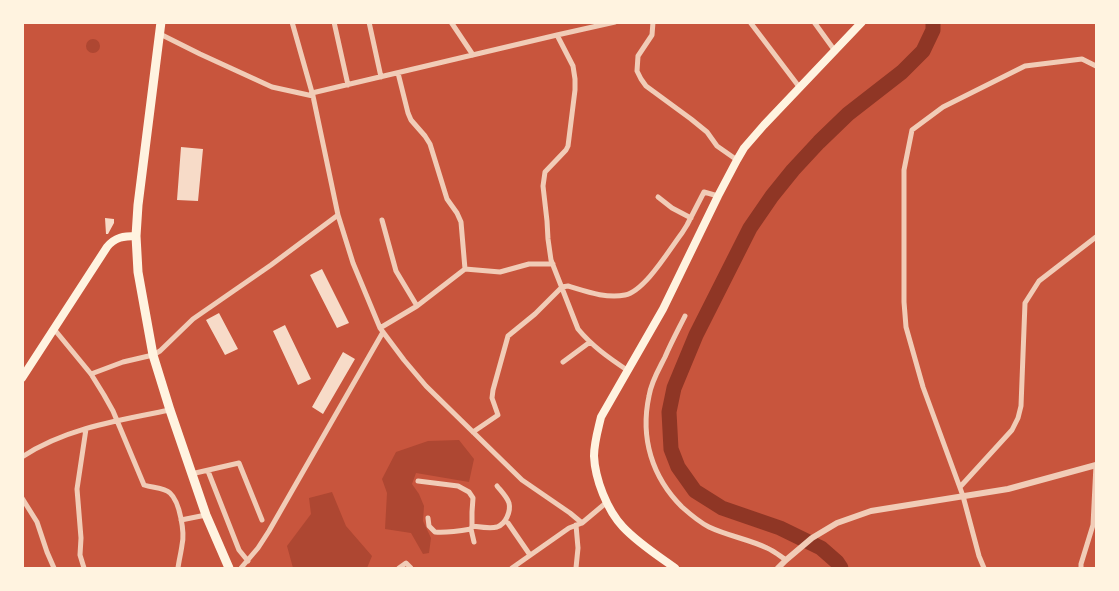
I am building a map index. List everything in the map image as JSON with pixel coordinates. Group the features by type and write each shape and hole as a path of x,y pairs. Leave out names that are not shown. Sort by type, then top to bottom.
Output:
{"highway":[{"path":"161,22 136,236 138,272 153,355 206,515 229,568"}],"main road":[{"path":"674,568 622,525 607,502 598,478 594,456 601,418 663,309 718,196 744,148 862,22"},
{"path":"22,378 107,247 112,241 123,237 136,236"}],"street":[{"path":"292,22 313,95 338,215 353,263 382,330 426,386 522,480 582,522"},
{"path":"334,22 348,85"},
{"path":"369,22 381,77"},
{"path":"451,22 473,55"},
{"path":"160,34 272,87 313,95 381,77 615,22"},
{"path":"653,22 652,35 638,56 637,71 641,79 646,86 707,132 717,146 737,160"},
{"path":"750,22 800,88"},
{"path":"814,22 835,51"},
{"path":"557,35 573,66 575,90 568,146 545,172 543,186 548,239 553,264 578,329 604,354 628,370"},
{"path":"984,568 963,496 923,387 906,328 904,302 904,170 912,130 943,107 1025,66 1082,60 1096,66"},
{"path":"398,73 408,113 411,120 430,144 446,199 459,217 466,269"},
{"path":"473,432 498,415 492,398 493,390 508,336 535,314 562,287 568,286 602,295 625,295 631,293 646,282 682,233 704,192 718,196"},
{"path":"658,197 672,208 691,218"},
{"path":"91,374 123,362 153,355 160,351 193,319 271,265 338,215"},
{"path":"382,220 396,272 417,306"},
{"path":"960,487 1012,430 1018,418 1021,406 1025,303 1039,281 1096,237"},
{"path":"241,568 269,531 382,330 466,269 500,272 529,264 553,264"},
{"path":"685,316 652,383 649,395 646,415 648,451 654,466 664,486 674,499 693,517 709,527 769,548 786,560"},
{"path":"54,329 91,374 109,403 144,485 163,489 171,493 181,520 183,544 178,568"},
{"path":"563,362 590,342"},
{"path":"22,457 52,440 86,429 170,410"},
{"path":"84,568 80,555 77,489 86,429"},
{"path":"192,474 239,463 262,520"},
{"path":"778,568 812,538 837,523 871,511 1008,489 1096,465 1094,525 1081,568"},
{"path":"208,471 239,550 248,561"},
{"path":"418,481 458,486 469,492 473,498 472,527 474,542"},
{"path":"428,518 429,526 435,532 445,533 472,527 497,527 505,521 509,504 497,486"},
{"path":"22,498 37,522 54,568"},
{"path":"512,568 568,528 582,522 607,502"},
{"path":"181,520 206,515"},
{"path":"505,521 530,555"},
{"path":"576,525 578,548 576,568"},
{"path":"399,568 406,563 411,568"}],"shaded area":[{"path":"93,39 98,41 100,46 98,51 93,53 88,51 86,46 88,41"},
{"path":"459,440 474,459 469,482 416,473 412,484 424,506 423,521 431,538 429,553 423,554 411,533 385,529 387,493 382,479 396,452 428,441"},
{"path":"332,492 346,526 372,556 367,568 293,568 287,546 311,514 309,498"}],"building":[{"path":"181,147 203,149 198,201 177,200"},
{"path":"105,218 114,219 108,234 106,234"},
{"path":"322,269 349,323 337,328 310,275"},
{"path":"219,313 238,349 225,355 206,320"},
{"path":"285,325 311,379 298,385 273,331"},
{"path":"343,352 355,359 323,414 312,407"}],"waterway":[{"path":"841,568 821,548 780,528 722,508 695,491 678,467 671,449 669,412 674,388 696,335 750,228 772,196 819,142 848,114 902,72 923,51 933,30 933,22"}]}
